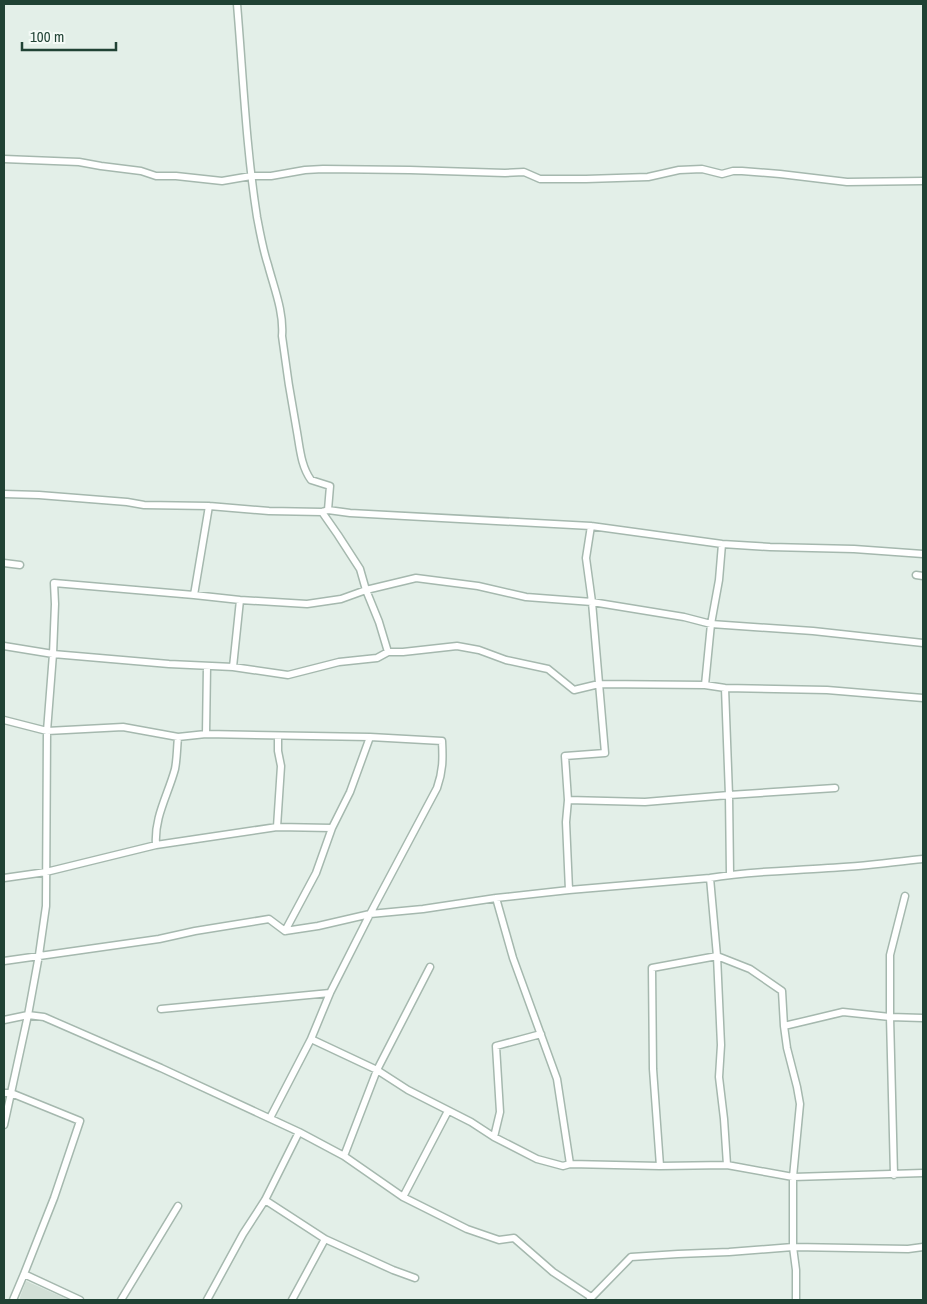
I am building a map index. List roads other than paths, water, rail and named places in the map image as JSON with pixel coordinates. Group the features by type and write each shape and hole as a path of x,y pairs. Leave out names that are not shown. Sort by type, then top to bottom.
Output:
{"street":[{"path":"237,4 251,176 264,250 282,318 282,336 291,402 302,463 311,480 330,486 325,511 360,569 388,652"},
{"path":"4,158 79,162 141,171 156,176 176,176 222,181 251,176 271,176 314,170 524,172 540,179 586,179 648,177 680,170 702,169 722,174 742,171 846,182 923,181"},
{"path":"4,494 127,502 144,505 209,506 269,511 325,511 591,526 722,544 854,549 923,554"},
{"path":"194,595 209,506"},
{"path":"569,890 566,822 568,800 565,756 605,753 592,602 586,558 591,526"},
{"path":"705,685 722,544"},
{"path":"4,564 20,565"},
{"path":"4,1125 28,1015 46,906 47,731 53,654 54,583 240,600 307,604 341,599 366,590 416,578 478,586 526,597 592,602 684,617 711,624 813,631 923,643"},
{"path":"233,667 240,600"},
{"path":"4,646 53,654 169,664 233,667 288,675 338,662 377,658 388,652 457,646 479,650 506,660 548,669 574,690 599,684 705,685 725,688 827,690 923,698"},
{"path":"206,734 207,666"},
{"path":"725,688 730,874"},
{"path":"4,720 47,731 123,727 178,737 206,734 370,737 442,741 443,760 437,788 330,993 312,1039 270,1118"},
{"path":"277,827 281,766 278,736"},
{"path":"156,845 155,833 157,822 175,769 178,737"},
{"path":"284,931 316,873 332,828 350,792 370,737"},
{"path":"568,800 645,802 835,788"},
{"path":"4,878 46,872 156,845 277,827 332,828"},
{"path":"4,961 159,939 269,919 284,931 318,926 370,914 423,909 496,898 710,878 730,874 923,860"},
{"path":"710,878 717,956 721,1045 719,1076 727,1165"},
{"path":"894,1175 890,955 905,896"},
{"path":"496,898 513,958 557,1079 570,1164"},
{"path":"660,1166 653,1069 652,968 717,956 750,969 782,991 786,1048 800,1104 793,1177 792,1247 796,1270 796,1300"},
{"path":"344,1156 377,1070 430,966"},
{"path":"162,1009 330,993"},
{"path":"784,1026 843,1012 890,1018 923,1018"},
{"path":"4,1020 28,1015 44,1017 270,1118 344,1156 403,1197 467,1229 499,1240 514,1238 590,1299 631,1257 792,1247 908,1249 923,1247"},
{"path":"494,1137 500,1112 496,1046 541,1034"},
{"path":"312,1039 377,1070 408,1090 537,1159 563,1166 570,1164 727,1165 793,1177 923,1174"},
{"path":"4,1093 11,1093 80,1122 54,1198 14,1300"},
{"path":"403,1197 448,1111"},
{"path":"207,1300 243,1234 265,1200 299,1132"},
{"path":"265,1200 325,1239 415,1278"},
{"path":"121,1300 178,1206"},
{"path":"292,1300 325,1239"},
{"path":"24,1274 80,1300"}]}
